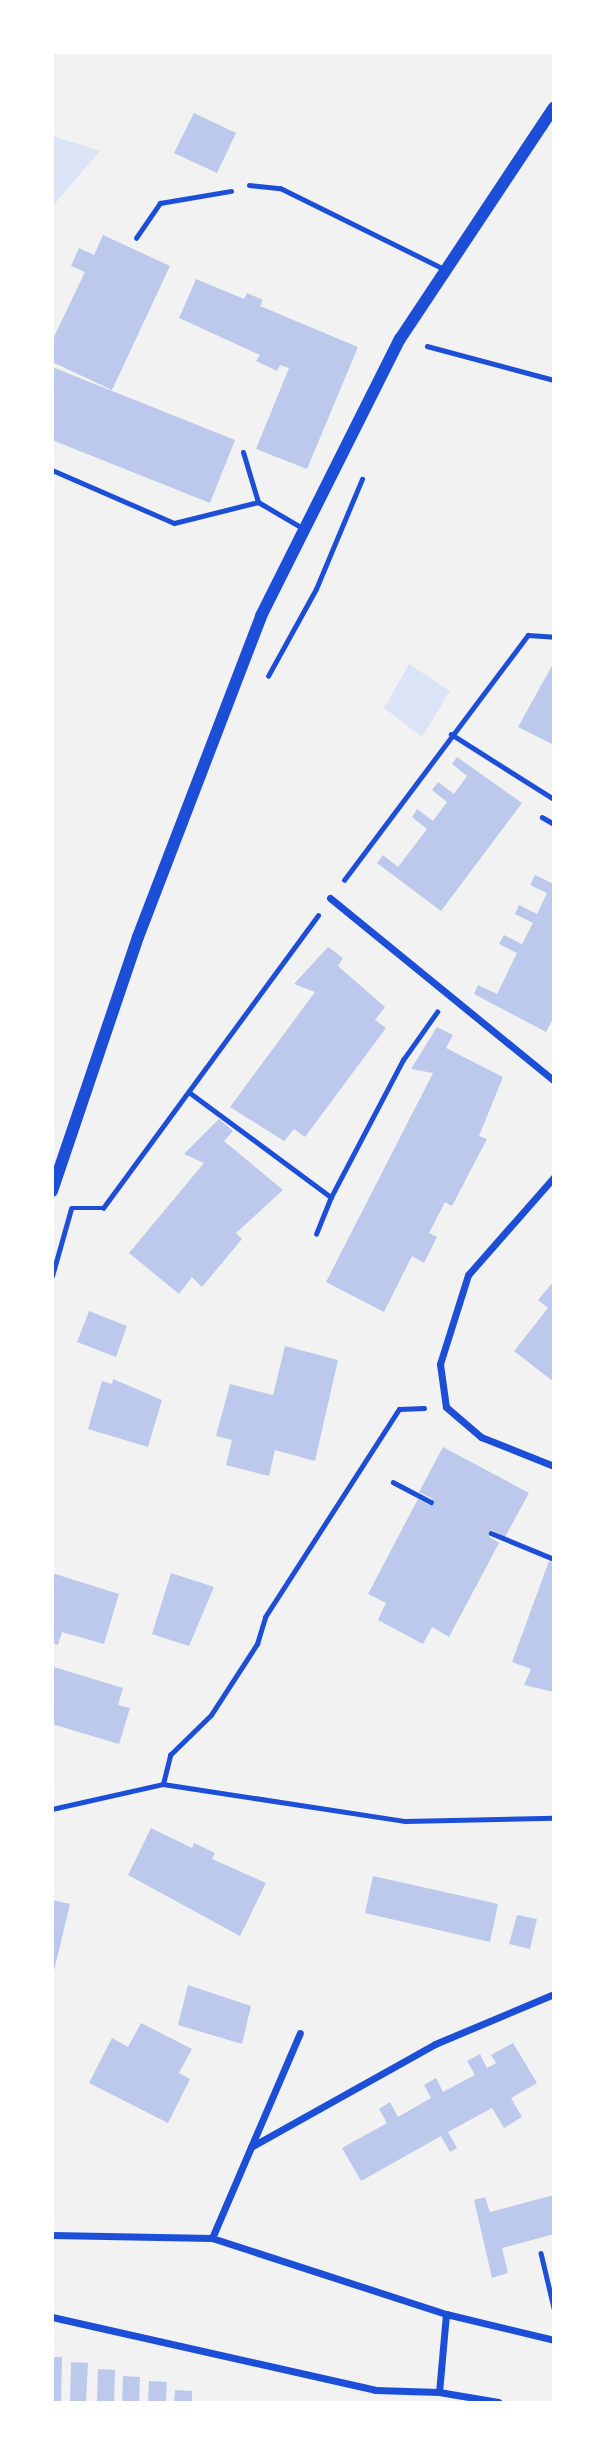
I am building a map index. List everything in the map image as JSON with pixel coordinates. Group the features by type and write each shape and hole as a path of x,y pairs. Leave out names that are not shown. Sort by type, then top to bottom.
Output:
{"street":[{"path":"52,1191 209,741 304,529 442,268 554,107"},
{"path":"330,898 447,999 554,1081"},
{"path":"554,1177 468,1275 440,1364 446,1407 481,1437 554,1466"},
{"path":"251,2147 435,2044 554,1994"},
{"path":"212,2238 300,2033"},
{"path":"52,2235 212,2238 446,2314 554,2340"},
{"path":"439,2392 446,2314"},
{"path":"52,2316 354,2385 439,2392 498,2403"}],"lane":[{"path":"249,185 280,188 442,268"},
{"path":"243,452 258,502 304,529"},
{"path":"52,470 174,523 258,502"}],"path":[{"path":"136,238 160,203 231,191"},
{"path":"421,359 432,337"},
{"path":"427,346 554,380"},
{"path":"261,688 316,589 366,471"},
{"path":"72,1208 103,1208 451,734 528,635 554,637"},
{"path":"451,734 554,799"},
{"path":"542,817 554,824"},
{"path":"316,1234 331,1197 403,1060 447,999"},
{"path":"189,1092 331,1197"},
{"path":"52,1276 76,1195"},
{"path":"163,1784 170,1755 211,1715 257,1644 265,1617 399,1409 446,1407"},
{"path":"393,1482 431,1502"},
{"path":"491,1533 554,1559"},
{"path":"52,1809 163,1784 405,1821 554,1818"},
{"path":"541,2253 554,2308"}],"shaded area":[{"path":"52,136 100,151 53,206"},
{"path":"409,664 450,691 422,737 384,708"}],"building":[{"path":"194,113 236,133 217,173 174,153"},
{"path":"103,235 170,266 112,390 52,362 52,341 85,272 71,266 79,248 94,255"},
{"path":"196,279 244,299 247,293 263,300 260,306 358,347 307,469 256,449 289,368 280,365 277,371 256,361 260,355 179,318"},
{"path":"52,367 235,440 210,503 52,440"},
{"path":"554,662 554,745 518,727"},
{"path":"457,757 522,803 441,911 377,863 383,855 398,867 427,829 412,817 417,809 433,821 447,802 432,790 438,782 454,794 467,776 452,764"},
{"path":"535,875 554,884 554,1017 546,1032 474,994 478,985 497,994 517,953 499,944 504,935 522,944 533,923 515,914 519,905 537,914 547,893 530,885"},
{"path":"328,947 343,958 338,966 385,1007 375,1020 386,1028 305,1137 294,1129 284,1141 230,1107 315,992 294,984"},
{"path":"437,1027 453,1035 446,1048 503,1077 479,1136 487,1139 452,1206 445,1202 429,1233 437,1237 424,1263 412,1256 384,1312 326,1282 433,1073 411,1069"},
{"path":"219,1119 233,1131 224,1141 283,1190 236,1233 242,1239 202,1287 192,1277 179,1294 129,1253 204,1163 184,1154"},
{"path":"554,1281 554,1382 514,1351 548,1308 538,1300"},
{"path":"89,1311 127,1326 116,1357 77,1342"},
{"path":"285,1346 338,1360 315,1461 275,1450 269,1476 226,1465 232,1440 216,1436 230,1384 273,1395"},
{"path":"113,1379 162,1400 148,1447 88,1429 102,1381 112,1384"},
{"path":"443,1447 529,1493 505,1537 492,1530 489,1537 499,1543 449,1637 432,1627 423,1644 378,1620 386,1603 368,1594 418,1499 429,1505 433,1499 419,1492"},
{"path":"549,1561 554,1563 554,1692 524,1685 531,1669 512,1662"},
{"path":"52,1573 119,1594 104,1644 62,1632 58,1645 52,1643"},
{"path":"171,1573 214,1587 189,1646 152,1634"},
{"path":"54,1667 123,1688 118,1705 130,1708 119,1744 52,1724"},
{"path":"151,1828 192,1848 194,1843 215,1853 212,1859 266,1883 240,1936 128,1875"},
{"path":"373,1876 498,1904 490,1942 365,1913"},
{"path":"52,1900 70,1904 54,1971 52,1971"},
{"path":"517,1915 537,1919 530,1949 509,1944"},
{"path":"188,1985 251,2006 242,2044 178,2025"},
{"path":"141,2023 192,2049 179,2073 190,2079 168,2123 89,2083 112,2038 128,2047"},
{"path":"513,2043 537,2083 511,2098 522,2117 504,2128 492,2108 448,2132 457,2148 450,2152 441,2136 361,2181 342,2148 387,2123 379,2109 390,2102 398,2117 431,2098 424,2085 436,2078 443,2092 475,2075 467,2061 480,2054 487,2068 496,2063 491,2055"},
{"path":"554,2195 554,2234 502,2248 508,2273 492,2278 474,2200 485,2197 490,2212"},
{"path":"52,2357 62,2357 61,2402 52,2402"},
{"path":"71,2362 88,2363 86,2402 70,2402"},
{"path":"98,2369 115,2370 114,2402 97,2402"},
{"path":"123,2376 140,2377 139,2402 122,2402"},
{"path":"149,2381 167,2382 166,2402 148,2402"},
{"path":"175,2390 192,2391 192,2402 174,2402"}]}
